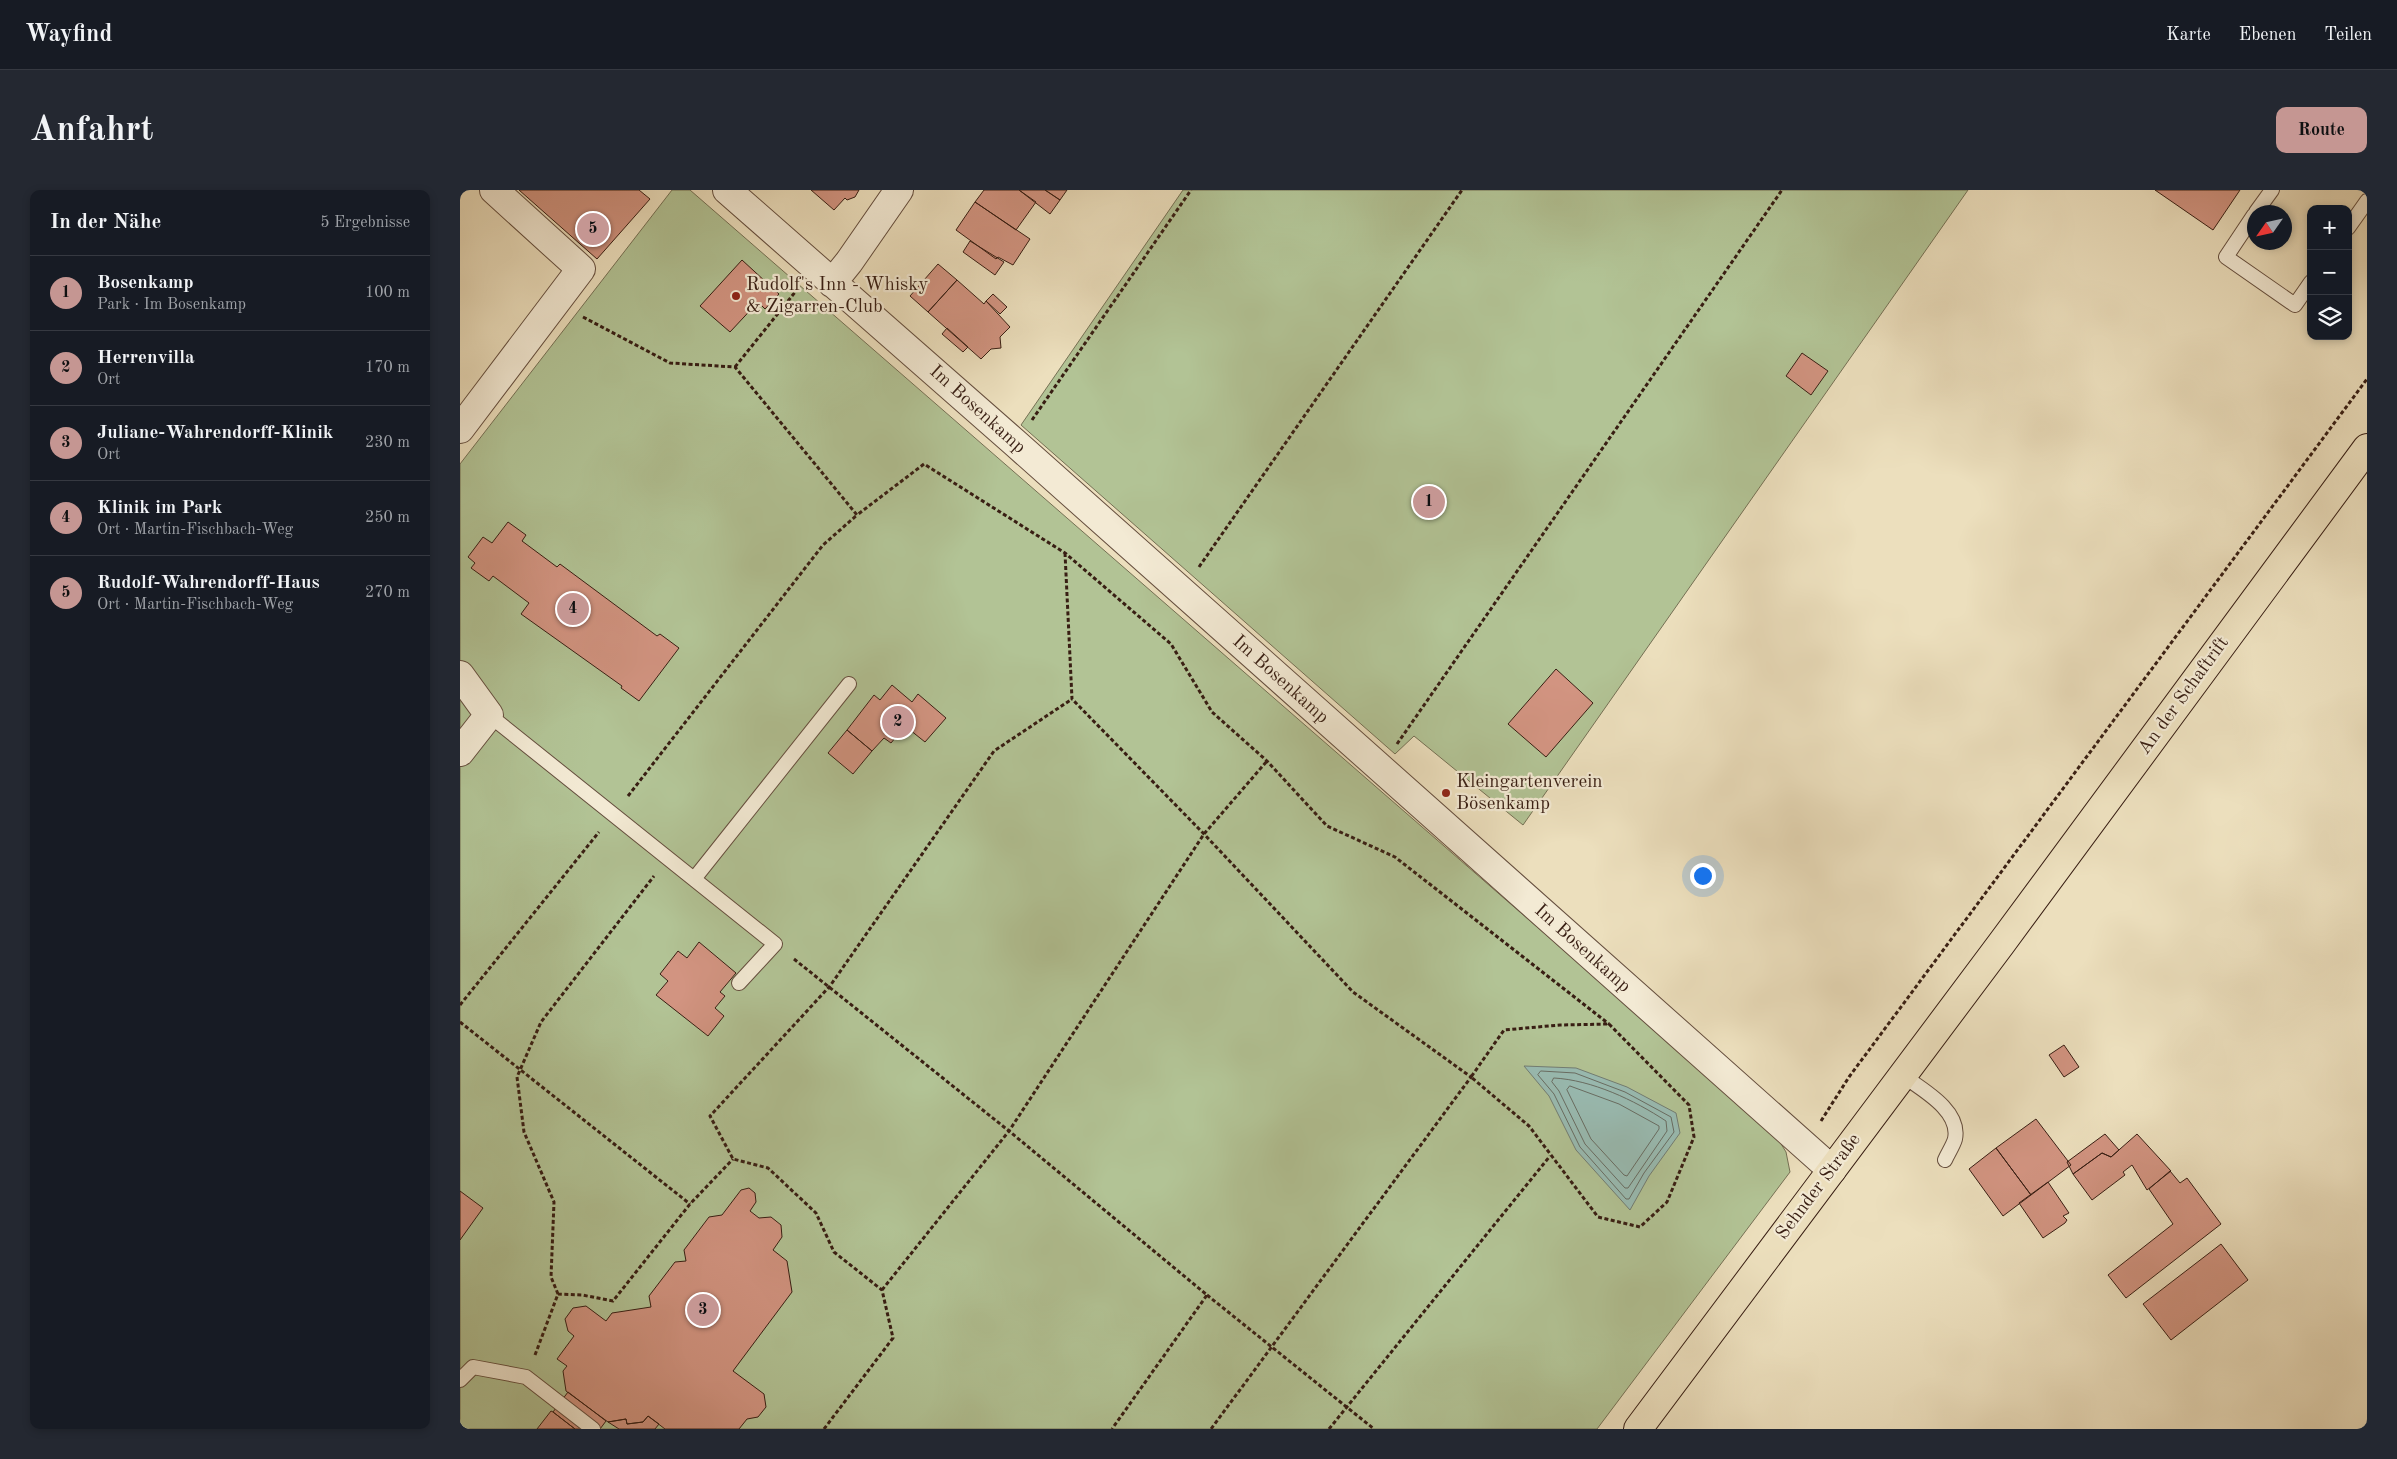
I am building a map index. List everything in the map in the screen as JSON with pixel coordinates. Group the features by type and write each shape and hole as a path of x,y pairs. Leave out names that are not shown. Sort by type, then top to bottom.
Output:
{"main road":[{"name":"An der Schaftrift","path":"2001,944 2367,448"},
{"name":"Sehnder Straße","path":"1638,1429 2001,944"}],"street":[{"path":"460,429 581,269 494,190"},
{"name":"Im Bosenkamp","path":"727,190 1807,1150 1832,1170"},
{"path":"832,282 849,262 899,190"},
{"path":"460,675 489,715 460,752"}],"lane":[{"path":"2261,205 2272,190"},
{"path":"2352,222 2367,201"},
{"path":"2247,226 2226,257 2295,305 2307,288"},
{"path":"694,878 849,684"},
{"path":"489,715 775,944 739,983"},
{"path":"1902,1075 1938,1102 1953,1119 1955,1138 1945,1160"},
{"path":"460,1380 473,1367 526,1377 593,1429"}],"path":[{"path":"1031,420 1191,190"},
{"path":"1198,568 1462,190"},
{"path":"1392,751 1782,190"},
{"path":"735,367 800,286 832,282"},
{"path":"556,302 670,363 735,367 857,515"},
{"path":"1807,1150 1828,1108 1848,1077 2367,379"},
{"path":"460,1005 613,815 823,545 857,515 924,464 1065,553 1171,644 1212,712 1267,761 1326,826 1395,857 1609,1024 1689,1105 1694,1137 1667,1202 1640,1227 1598,1217 1529,1126 1471,1077 1353,992 1204,834 1072,699 1065,553"},
{"path":"824,1429 893,1338 882,1290 834,1252 816,1212 768,1168 733,1159 710,1116 830,986 994,751 1072,699"},
{"path":"882,1290 1009,1131 1204,834 1267,761"},
{"path":"526,1377 558,1294 550,1277 554,1202 524,1132 517,1078 541,1022 668,858"},
{"path":"775,944 830,986 1207,1295 1374,1429"},
{"path":"460,1022 690,1204"},
{"path":"1211,1429 1504,1030 1560,1024 1609,1024"},
{"path":"1329,1429 1550,1156"},
{"path":"558,1294 582,1295 613,1301 690,1204 733,1159"},
{"path":"1112,1429 1207,1295"}],"green space":[{"path":"672,190 690,190 1775,1134 1786,1152 1790,1172 1597,1429 460,1429 460,464"},
{"path":"1183,190 1968,190 1523,825 1414,736 1395,754 1021,425"}],"water":[{"path":"1524,1066 1576,1068 1627,1087 1676,1113 1680,1133 1649,1176 1630,1210 1576,1150 1549,1096"}],"building":[{"path":"519,190 639,190 650,199 597,259"},
{"path":"811,190 859,190 855,197 847,200 845,198 834,210"},
{"path":"984,190 1019,190 1036,202 1016,230 975,202"},
{"path":"1019,190 1045,190 1060,200 1050,214"},
{"path":"1045,190 1067,190 1060,200"},
{"path":"2155,190 2240,190 2213,230"},
{"path":"975,202 1030,239 1013,265 998,257 996,259 956,230"},
{"path":"970,241 1004,262 995,275 963,252"},
{"path":"742,260 779,294 765,309 758,302 730,332 700,306"},
{"path":"938,264 957,280 928,312 910,296"},
{"path":"957,280 984,304 986,301 1010,327 1000,337 1001,348 991,349 981,359 928,312"},
{"path":"993,294 1007,307 1000,314 986,301"},
{"path":"947,328 968,347 963,352 942,334"},
{"path":"1802,353 1828,371 1811,395 1786,376"},
{"path":"508,522 526,535 522,541 557,567 560,564 657,636 660,634 679,648 639,701 621,688 622,686 521,614 529,603 493,576 489,581 471,568 475,563 468,557 483,537 492,543"},
{"path":"1556,669 1593,703 1546,757 1508,724"},
{"path":"892,685 912,702 918,694 946,718 925,742 905,726 891,743 884,738 872,751 847,730 874,695 880,700"},
{"path":"847,730 872,751 853,774 828,753"},
{"path":"699,942 736,973 720,992 725,996 715,1008 724,1016 708,1036 656,995 668,981 660,974 678,951 687,958"},
{"path":"2064,1045 2079,1067 2064,1077 2049,1055"},
{"path":"2036,1119 2071,1165 2031,1195 1996,1148"},
{"path":"2105,1134 2119,1150 2111,1157 2102,1153 2073,1174 2067,1162"},
{"path":"2137,1134 2171,1171 2147,1190 2132,1165 2123,1172 2125,1175 2092,1200 2073,1174 2102,1153 2111,1157"},
{"path":"1996,1148 2031,1195 2003,1216 1969,1169"},
{"path":"2170,1171 2180,1183 2187,1178 2221,1224 2126,1298 2108,1275 2173,1224 2149,1189"},
{"path":"2048,1182 2069,1213 2063,1216 2067,1220 2065,1223 2043,1238 2019,1203"},
{"path":"749,1188 755,1193 756,1202 750,1211 759,1218 771,1217 781,1225 782,1237 773,1250 787,1261 792,1292 733,1371 764,1394 766,1407 758,1417 747,1419 739,1429 665,1429 648,1416 643,1422 627,1424 626,1419 608,1422 566,1391 563,1371 567,1366 557,1359 574,1336 568,1331 565,1319 573,1308 586,1306 606,1321 612,1313 651,1307 649,1296 675,1262 686,1261 684,1250 709,1217 722,1215 741,1190"},
{"path":"460,1191 483,1208 460,1240"},
{"path":"2221,1244 2248,1280 2171,1340 2143,1304"},
{"path":"568,1392 606,1421 600,1429 575,1429 553,1412"},
{"path":"551,1411 553,1412 575,1429 537,1429"},
{"path":"648,1416 659,1424 655,1429 619,1429 608,1422 626,1419 627,1424 643,1422"}],"place":[{"name":"Rudolf-Wahrendorff-Haus","path":"593,229"},
{"name":"Rudolf's Inn - Whisky & Zigarren-Club","path":"736,296"},
{"name":"Bosenkamp","path":"1429,502"},
{"name":"Klinik im Park","path":"573,609"},
{"name":"Herrenvilla","path":"898,722"},
{"name":"Kleingartenverein Bösenkamp","path":"1446,793"},
{"name":"Juliane-Wahrendorff-Klinik","path":"703,1310"}]}
